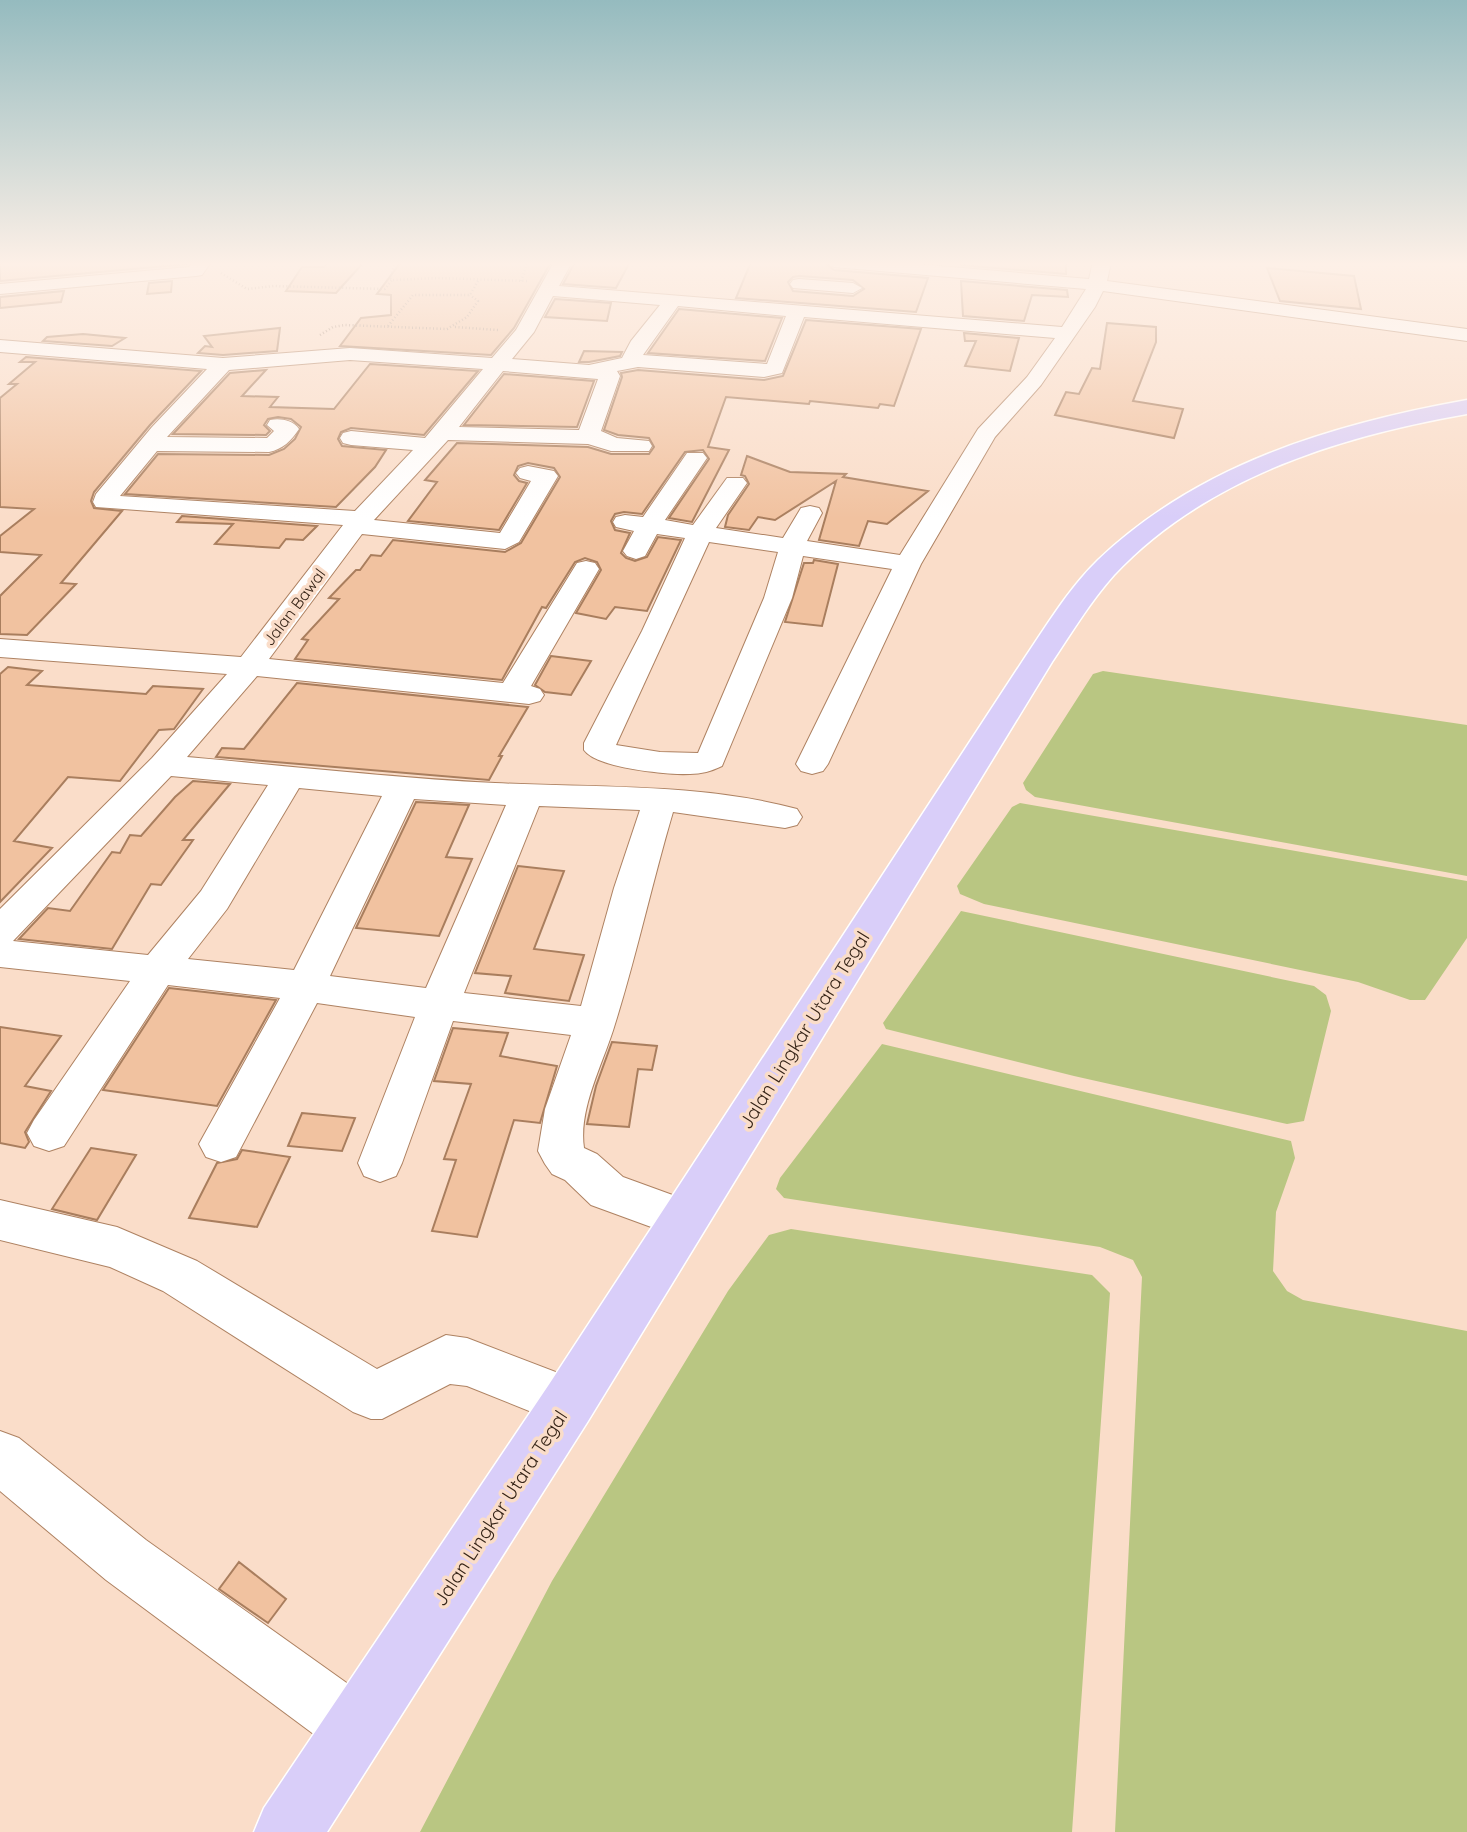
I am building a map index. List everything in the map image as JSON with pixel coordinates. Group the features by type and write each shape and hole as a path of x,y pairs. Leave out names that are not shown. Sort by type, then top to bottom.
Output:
{"highway":[{"name":"Jalan Lingkar Utara Tegal","path":"288,1832 569,1402 1037,662 1107,568 1159,523 1205,494 1253,469 1297,450 1344,435 1409,417 1467,407"}],"street":[{"path":"19,347 223,364 350,354 495,367 589,371 610,376 588,437"},
{"path":"255,361 290,347"},
{"name":"Jalan Bawal","path":"11,949 163,765 269,669 371,526 450,436 495,367 511,347"},
{"path":"629,362 637,347"},
{"path":"589,371 629,362 771,370 775,369 783,347"},
{"path":"812,764 908,564 986,434 1034,381 1058,347"},
{"path":"223,364 151,444 105,502 505,541 546,476 528,473"},
{"path":"151,444 269,446 288,429 287,426 278,425"},
{"path":"351,438 588,437 602,438 611,444 641,446"},
{"path":"636,551 649,526 695,458"},
{"path":"735,483 700,533 656,631 600,743 600,750 604,752 687,764 701,764 711,759 778,598 793,546 810,513"},
{"path":"625,522 908,564"},
{"path":"0,649 269,669 521,694 586,569"},
{"path":"163,765 403,787 660,800 758,811 785,817"},
{"path":"49,1133 158,971 214,900 291,775"},
{"path":"221,1144 306,986 403,787"},
{"path":"380,1163 440,1006 520,816 526,795"},
{"path":"660,800 632,888 596,1023 566,1109 560,1151 568,1161 581,1167 607,1191 684,1219"},
{"path":"11,949 158,971 306,986 440,1006 596,1023"},
{"path":"0,1220 117,1248 180,1276 371,1394 390,1391 426,1368 446,1359 467,1362 569,1402"},
{"path":"0,1457 126,1560 357,1728"}],"shaded area":[{"path":"1103,671 1467,725 1467,876 1035,797 1026,790 1023,783 1093,674"},
{"path":"1020,803 1467,881 1467,938 1425,1000 1410,1000 1358,982 984,904 960,894 957,886 1012,807"},
{"path":"961,911 1314,986 1326,995 1331,1011 1304,1121 1287,1124 1074,1076 886,1029 883,1023"},
{"path":"882,1044 1291,1141 1295,1158 1276,1212 1273,1271 1287,1291 1303,1300 1467,1331 1467,1832 1115,1832 1142,1277 1133,1260 1100,1247 784,1198 776,1189 780,1178"},
{"path":"791,1229 1092,1275 1110,1293 1072,1832 420,1832 552,1581 728,1291 769,1235"}],"building":[{"path":"204,347 277,347 277,351 223,355 198,353"},
{"path":"365,347 497,347 491,355"},
{"path":"652,347 770,347 765,361 648,353"},
{"path":"795,347 915,347 894,406 880,404 878,408 726,397 708,447 729,450 692,522 669,518 709,459 703,450 685,452 642,514 615,514 611,521 615,530 630,533 621,553 635,561 647,557 658,537 681,540 647,611 615,607 606,619 576,613 601,570 597,562 585,558 575,562 546,608 542,607 502,680 295,659 308,640 302,639 339,599 329,598 356,570 360,570 371,555 381,556 393,540 505,552 521,543 560,477 554,468 528,463 518,466 514,475 519,481 527,483 499,530 408,521 437,482 425,480 457,443 588,447 611,454 649,454 654,447 649,438 618,435 604,430 622,377 621,373 638,370 764,380 783,376"},
{"path":"973,347 1016,347 1010,371 965,366"},
{"path":"1103,347 1154,347 1133,401 1183,409 1174,438 1055,415 1066,392 1079,394 1092,368 1100,369"},
{"path":"584,351 622,352 620,356 579,362"},
{"path":"26,357 201,371 150,425 94,492 91,501 94,508 122,511 61,583 76,584 27,635 0,634 0,596 41,555 0,552 0,536 34,509 0,507 0,398 17,384 9,384 35,362 20,362"},
{"path":"370,364 478,371 424,435 351,428 341,432 338,439 342,446 386,450 375,467 336,507 125,494 158,454 269,455 284,449 295,439 301,427 291,419 278,417 268,419 264,425 270,431 266,435 173,434 230,373 266,370 242,396 278,397 270,407 334,409"},
{"path":"504,374 594,381 577,427 464,425"},
{"path":"747,456 790,472 846,474 843,477 928,491 887,524 868,521 859,546 819,540 836,481 775,520 758,517 749,530 725,527 728,515 749,484 745,476 741,475"},
{"path":"182,516 317,526 303,540 286,539 279,548 215,544 233,524 177,522"},
{"path":"814,560 838,564 822,626 785,622 804,563 813,563"},
{"path":"551,656 591,661 571,695 545,692 535,685"},
{"path":"8,667 42,671 27,685 146,694 153,686 203,689 174,729 159,730 120,781 68,777 14,841 52,848 0,902 0,674"},
{"path":"297,683 528,707 499,756 502,756 489,780 216,757 222,748 244,749"},
{"path":"193,781 230,784 183,840 193,840 161,885 151,884 112,949 19,939 48,908 70,911 112,852 120,853 130,835 141,836"},
{"path":"416,802 469,805 446,857 472,859 439,936 356,928"},
{"path":"518,866 564,871 534,949 584,955 569,1001 505,993 511,976 475,973"},
{"path":"169,988 276,1000 217,1106 103,1090"},
{"path":"0,1027 61,1036 25,1086 51,1091 25,1132 29,1142 25,1148 0,1143"},
{"path":"453,1028 508,1033 500,1056 557,1066 540,1123 514,1120 477,1237 432,1231 456,1160 444,1159 471,1084 434,1081"},
{"path":"612,1042 657,1046 652,1070 638,1069 629,1127 587,1124 596,1086"},
{"path":"302,1113 355,1118 342,1151 288,1146"},
{"path":"91,1148 136,1155 97,1220 52,1209"},
{"path":"242,1150 290,1157 257,1227 189,1218 217,1163 237,1159"},
{"path":"239,1562 286,1599 268,1623 219,1589"}]}
